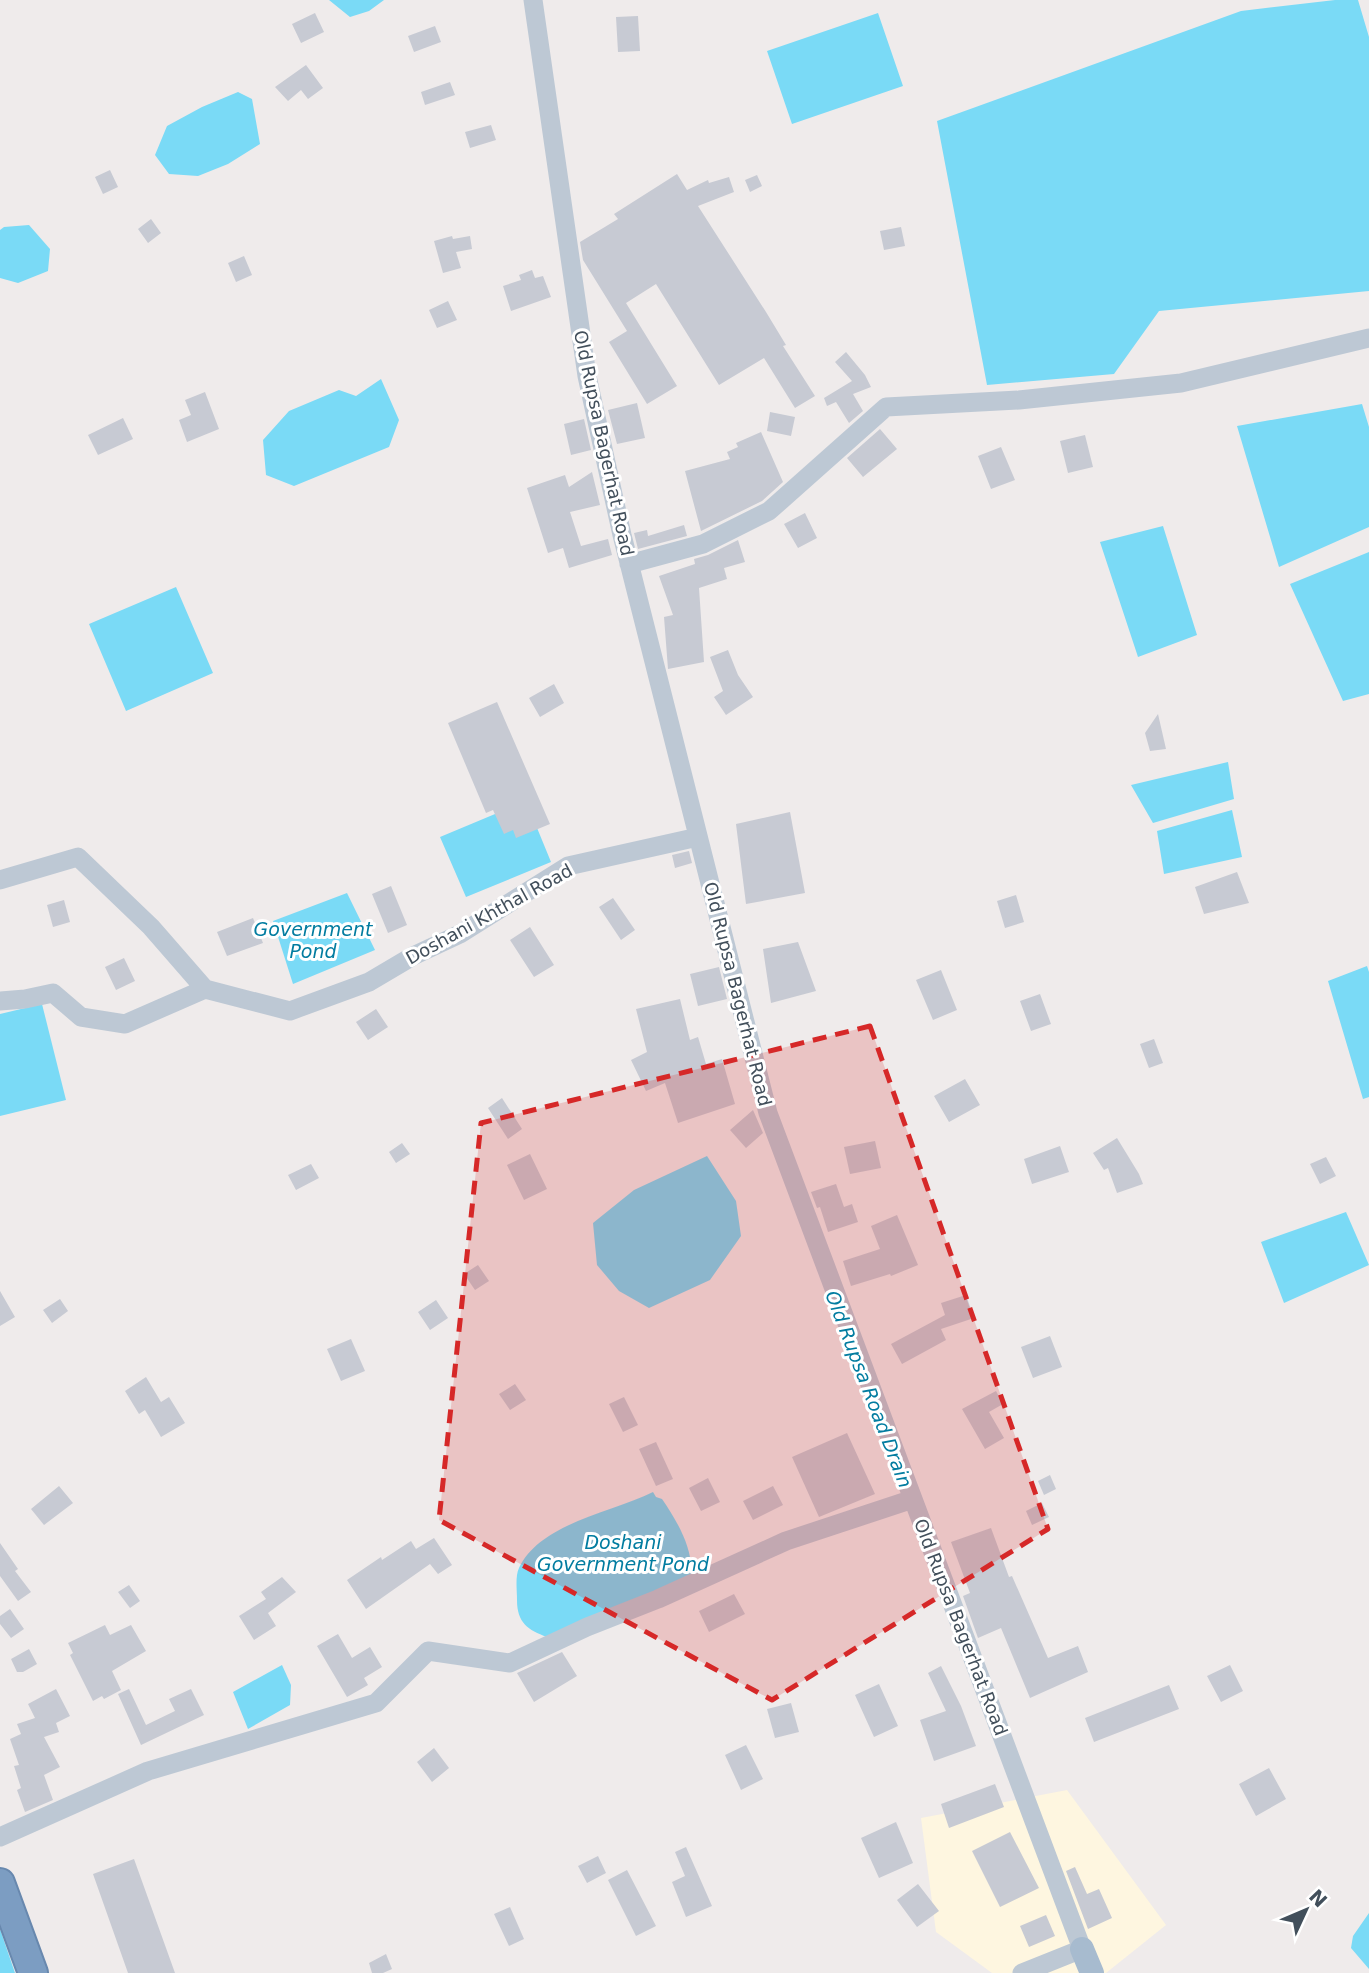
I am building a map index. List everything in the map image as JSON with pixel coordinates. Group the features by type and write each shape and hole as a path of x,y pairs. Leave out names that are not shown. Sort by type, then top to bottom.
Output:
{"highway":[{"path":"0,1883 33,1973"}],"main road":[{"path":"1082,1949 1092,1973"}],"street":[{"name":"Old Rupsa Bagerhat Road","path":"533,0 587,376 629,564 768,1113 1082,1949"},
{"path":"629,564 703,544 769,511 887,407 1018,400 1181,383 1369,338"},
{"name":"Doshani Khthal Road","path":"205,989 290,1011 369,982 413,956 460,934 568,866 698,838"},
{"path":"0,880 78,858 151,927 205,989 125,1024 80,1017 53,993 0,1001"},
{"path":"0,1837 148,1771 376,1703 428,1651 510,1663 587,1627 659,1600 786,1541 910,1500"},
{"path":"1022,1973 1082,1949"}],"highlighted area":[{"path":"870,1026 1048,1529 772,1700 439,1520 481,1123"}],"shaded area":[{"path":"1067,1790 1166,1925 1106,1973 992,1973 936,1932 921,1818"}],"water":[{"path":"329,0 384,0 369,11 350,17"},
{"path":"1335,0 1358,0 1369,37 1369,291 1159,311 1114,374 987,385 937,121 1241,11"},
{"path":"878,13 903,86 792,124 767,51"},
{"path":"238,92 252,99 260,144 228,164 198,176 169,174 155,155 167,126"},
{"path":"29,225 50,249 48,271 18,283 0,278 0,230 4,227"},
{"path":"381,379 399,420 389,447 294,486 266,475 263,440 289,411 339,390 356,396"},
{"path":"1362,404 1369,427 1369,527 1279,567 1237,426"},
{"path":"1163,526 1197,635 1138,657 1100,542"},
{"path":"1369,552 1369,694 1343,701 1290,584"},
{"path":"176,587 213,673 126,711 89,624"},
{"path":"1228,762 1234,799 1153,823 1131,785"},
{"path":"526,801 551,862 466,897 440,837"},
{"path":"1232,810 1242,857 1164,874 1157,831"},
{"name":"Government Pond","path":"347,893 375,950 293,984 273,921"},
{"path":"1367,966 1369,1097 1363,1099 1328,981"},
{"path":"42,1004 66,1100 0,1116 0,1014"},
{"path":"707,1156 736,1201 741,1236 710,1280 649,1308 619,1291 597,1265 593,1223 634,1190"},
{"path":"1346,1212 1369,1265 1284,1303 1261,1242"},
{"name":"Doshani Government Pond","path":"653,1492 656,1497 662,1499 683,1536 690,1556 691,1577 547,1637 534,1632 521,1620 517,1579 519,1568 529,1553 560,1529"},
{"path":"282,1665 291,1685 290,1705 248,1729 233,1692"},
{"path":"1369,1913 1369,1969 1351,1948 1353,1936"},
{"path":"0,1929 15,1973 0,1973"}],"building":[{"path":"315,13 324,32 301,43 292,24"},
{"path":"638,16 640,51 618,52 616,17"},
{"path":"435,26 441,42 414,52 408,36"},
{"path":"306,65 323,88 308,99 301,90 288,101 275,87"},
{"path":"450,82 455,95 425,105 421,92"},
{"path":"491,125 496,140 470,148 465,132"},
{"path":"110,170 118,187 103,194 95,177"},
{"path":"677,174 687,190 708,180 709,183 729,177 734,192 698,206 766,312 786,345 783,346 815,396 795,408 764,358 719,385 656,284 626,303 677,386 647,404 609,342 627,331 583,260 580,242 618,219 614,214"},
{"path":"757,175 762,186 750,192 745,180"},
{"path":"151,219 161,233 148,243 138,229"},
{"path":"901,227 905,246 884,250 880,231"},
{"path":"452,236 453,239 470,236 472,249 456,252 461,268 443,273 434,241"},
{"path":"244,256 252,275 236,282 228,263"},
{"path":"532,270 535,278 543,276 551,297 511,311 503,286 521,280 519,275"},
{"path":"448,301 457,320 437,328 429,310"},
{"path":"846,352 871,387 853,394 863,411 849,423 836,402 827,406 824,398 852,381 835,362"},
{"path":"205,392 219,429 187,442 179,420 191,415 185,400"},
{"path":"637,403 645,438 617,444 608,410"},
{"path":"770,412 795,417 791,436 767,431"},
{"path":"123,418 133,439 98,455 88,435"},
{"path":"584,419 591,450 571,455 564,424"},
{"path":"880,429 897,449 863,477 847,458"},
{"path":"761,432 783,482 762,501 701,531 685,471 730,459 727,452 738,447 736,443"},
{"path":"1085,435 1093,467 1068,473 1060,441"},
{"path":"1001,447 1015,480 991,489 978,456"},
{"path":"592,472 600,505 570,512 581,546 608,539 612,555 569,568 563,548 548,553 527,488 565,475 569,487"},
{"path":"805,513 817,538 798,548 784,524"},
{"path":"684,525 687,536 638,549 634,533 647,530 648,536"},
{"path":"738,540 745,562 724,568 727,579 699,588 704,662 668,669 664,617 673,615 659,576 695,564 694,559"},
{"path":"728,650 738,675 753,697 726,715 714,697 723,691 710,657"},
{"path":"554,684 564,703 540,717 529,698"},
{"path":"497,702 550,824 516,838 513,830 504,834 493,810 486,813 448,723"},
{"path":"1158,714 1166,749 1150,751 1145,733"},
{"path":"790,812 805,893 746,904 736,824"},
{"path":"689,851 692,863 675,868 672,855"},
{"path":"1237,872 1249,903 1204,914 1195,887"},
{"path":"391,886 407,925 388,933 372,894"},
{"path":"1016,895 1024,922 1005,928 997,901"},
{"path":"613,898 635,930 621,940 599,907"},
{"path":"64,900 70,922 53,927 47,905"},
{"path":"253,918 263,943 227,956 217,932"},
{"path":"530,927 554,965 534,977 510,940"},
{"path":"798,942 816,991 771,1003 763,949"},
{"path":"124,958 135,981 116,990 105,967"},
{"path":"719,967 727,999 698,1006 690,974"},
{"path":"941,970 957,1010 933,1020 916,980"},
{"path":"1040,994 1051,1024 1031,1031 1020,1001"},
{"path":"680,999 690,1040 698,1037 706,1064 722,1059 735,1104 678,1123 665,1083 646,1091 631,1060 647,1052 636,1009"},
{"path":"376,1009 388,1027 368,1040 356,1022"},
{"path":"1154,1039 1163,1063 1149,1068 1140,1044"},
{"path":"965,1079 980,1105 949,1122 934,1096"},
{"path":"502,1098 522,1129 508,1139 488,1108"},
{"path":"753,1110 763,1133 746,1148 730,1130"},
{"path":"1117,1138 1143,1184 1117,1193 1108,1168 1104,1170 1093,1153"},
{"path":"875,1141 881,1168 850,1174 844,1147"},
{"path":"402,1143 410,1154 396,1163 389,1152"},
{"path":"1060,1146 1069,1172 1032,1184 1024,1159"},
{"path":"530,1154 547,1189 524,1200 507,1165"},
{"path":"1326,1157 1336,1176 1320,1184 1310,1164"},
{"path":"311,1164 319,1178 296,1190 288,1175"},
{"path":"836,1184 844,1207 852,1204 858,1222 828,1232 820,1207 817,1208 811,1192"},
{"path":"897,1215 918,1265 891,1276 890,1274 851,1286 843,1261 880,1249 871,1226"},
{"path":"478,1265 489,1281 475,1290 464,1274"},
{"path":"0,1291 15,1317 0,1326"},
{"path":"966,1295 974,1318 941,1329 946,1340 902,1364 891,1344 945,1315 941,1303"},
{"path":"60,1299 68,1311 52,1323 43,1310"},
{"path":"436,1300 448,1318 430,1330 418,1312"},
{"path":"1050,1336 1062,1367 1033,1378 1021,1347"},
{"path":"351,1339 365,1371 341,1381 327,1349"},
{"path":"146,1377 161,1402 169,1397 185,1423 161,1437 145,1410 139,1414 125,1391"},
{"path":"515,1384 526,1400 510,1410 499,1394"},
{"path":"996,1391 1003,1404 989,1412 1004,1438 985,1449 962,1409"},
{"path":"624,1397 638,1425 623,1432 609,1404"},
{"path":"847,1433 875,1494 819,1517 792,1457"},
{"path":"656,1442 673,1479 656,1486 639,1449"},
{"path":"1050,1475 1056,1489 1044,1495 1038,1481"},
{"path":"708,1478 720,1502 701,1511 689,1488"},
{"path":"59,1486 73,1503 44,1525 31,1509"},
{"path":"773,1486 783,1505 753,1520 743,1501"},
{"path":"1042,1503 1049,1517 1032,1525 1026,1511"},
{"path":"991,1528 1009,1577 1012,1576 1048,1658 1078,1646 1088,1672 1030,1698 1001,1628 978,1638 963,1596 970,1593 951,1542"},
{"path":"434,1538 452,1565 438,1574 430,1564 366,1609 347,1580 411,1541 416,1549"},
{"path":"0,1543 18,1569 15,1571 31,1592 18,1601 0,1576"},
{"path":"282,1577 296,1592 268,1613 276,1626 254,1640 239,1616 266,1599 261,1592"},
{"path":"129,1585 140,1601 130,1608 118,1592"},
{"path":"734,1594 745,1614 709,1632 699,1611"},
{"path":"10,1609 24,1629 11,1638 0,1624 0,1616"},
{"path":"105,1625 110,1635 131,1625 146,1651 112,1671 121,1690 104,1699 102,1696 93,1701 70,1655 73,1653 68,1643"},
{"path":"338,1634 352,1658 370,1647 382,1667 364,1678 368,1685 347,1697 317,1646"},
{"path":"29,1649 37,1664 23,1672 17,1672 11,1659"},
{"path":"562,1652 577,1676 534,1702 517,1673"},
{"path":"1230,1665 1243,1691 1221,1702 1207,1676"},
{"path":"941,1666 961,1706 976,1746 934,1761 920,1720 946,1711 928,1673"},
{"path":"879,1684 898,1726 874,1737 855,1695"},
{"path":"1169,1685 1179,1709 1094,1742 1085,1718"},
{"path":"56,1689 70,1716 56,1723 59,1732 44,1737 60,1767 44,1775 53,1800 25,1812 17,1790 21,1788 14,1766 19,1765 10,1739 21,1734 17,1724 35,1718 28,1704"},
{"path":"129,1689 146,1725 175,1711 169,1699 191,1689 204,1715 141,1745 118,1694"},
{"path":"791,1703 799,1732 775,1738 767,1709"},
{"path":"746,1745 763,1779 741,1790 725,1755"},
{"path":"434,1748 449,1768 432,1782 417,1762"},
{"path":"1269,1768 1286,1799 1256,1816 1239,1784"},
{"path":"995,1784 1004,1807 949,1828 941,1804"},
{"path":"896,1822 913,1863 879,1878 861,1838"},
{"path":"1010,1832 1039,1888 1000,1907 972,1851"},
{"path":"686,1847 712,1906 686,1917 672,1882 685,1876 675,1852"},
{"path":"598,1856 606,1873 587,1883 578,1866"},
{"path":"134,1859 175,1973 128,1973 93,1874"},
{"path":"1075,1867 1087,1894 1099,1889 1112,1918 1088,1929 1066,1871"},
{"path":"627,1870 656,1926 636,1936 608,1880"},
{"path":"918,1884 939,1911 917,1927 897,1900"},
{"path":"510,1907 524,1939 509,1946 494,1914"},
{"path":"1046,1915 1055,1936 1029,1947 1020,1926"},
{"path":"386,1954 392,1969 383,1973 372,1973 369,1963"}],"water label":[{"name":"Old Rupsa Road Drain","path":"869,1389"}]}
